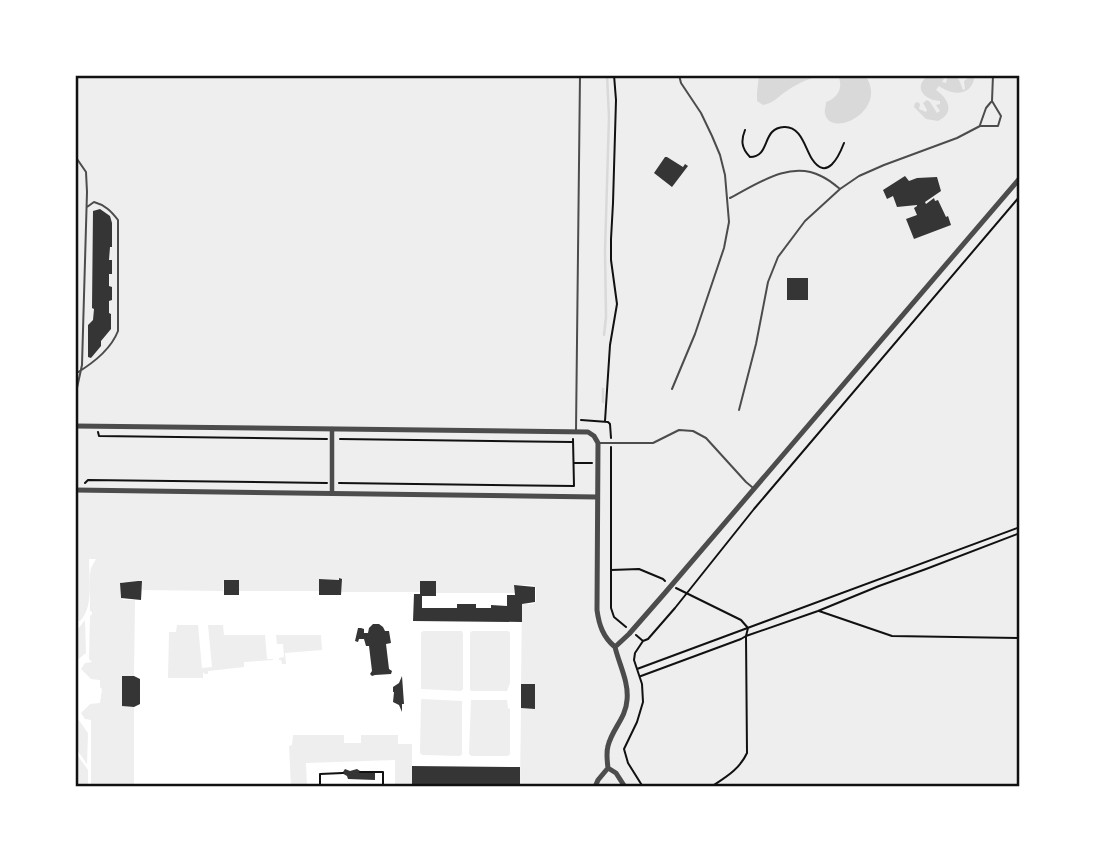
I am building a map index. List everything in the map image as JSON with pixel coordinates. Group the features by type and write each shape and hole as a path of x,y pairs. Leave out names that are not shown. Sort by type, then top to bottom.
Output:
{"street":[{"path":"615,647 755,489 1020,178"},
{"path":"75,426 576,431 588,432 594,436 598,443 597,610 603,633 615,647 628,697 624,715 609,743 608,768 596,787"},
{"path":"332,429 332,494"},
{"path":"77,489 597,497"},
{"path":"608,768 616,773 625,787"}],"lane":[{"path":"576,431 580,75"},
{"path":"672,389 695,334 724,248 729,222 725,175 712,136 701,113 681,83 680,75"},
{"path":"980,126 992,101 993,75"},
{"path":"739,410 768,282 778,257 805,221 859,176 957,138 980,126 998,126 1000,113 992,101"},
{"path":"75,156 86,172 87,208 82,365 75,397"},
{"path":"729,198 774,176 796,170 813,172 841,190"},
{"path":"75,374 99,356 115,338 117,331 118,220 103,205 94,202 87,208"},
{"path":"75,365 82,365"},
{"path":"598,443 653,443 679,430 693,431 706,438 755,489"}],"path":[{"path":"581,419 606,422 610,345 617,304 611,260 616,100 614,75"},
{"path":"745,130 741,140 750,157 760,154 773,131 790,127 797,132 812,160 824,167 834,164 844,143"},
{"path":"643,787 625,754 625,743 638,722 642,708 643,691 634,660 635,653 1020,196"},
{"path":"99,436 323,439"},
{"path":"341,439 573,442 574,486 341,483"},
{"path":"609,462 612,613 626,627"},
{"path":"573,463 593,463"},
{"path":"77,489 88,480 323,483"},
{"path":"637,669 1020,527"},
{"path":"640,677 1020,533"},
{"path":"610,570 639,569 663,579 686,594 715,606 748,628"},
{"path":"818,611 892,636 1020,638"},
{"path":"711,787 743,763 747,753 748,628"},
{"path":"637,636 643,641"},
{"path":"360,772 383,772 383,787"},
{"path":"320,787 320,774 343,773"}],"shaded area":[{"path":"75,75 1020,75 1020,787 520,787 521,708 535,708 535,685 521,684 522,604 536,602 536,588 533,585 514,585 515,593 436,593 420,582 420,592 341,592 342,580 321,579 319,591 239,591 239,580 224,580 223,591 141,590 142,581 123,581 120,584 120,597 123,600 135,600 134,676 123,676 122,706 134,707 134,785 91,787 91,720 85,719 81,713 90,704 100,703 102,689 100,680 91,679 81,669 85,663 92,662 89,659 92,614 90,592 84,615 80,621 75,616","holes":["89,559 96,559 91,568 90,592"]},
{"path":"759,75 865,75 871,88 870,99 857,117 837,123 829,121 825,111 826,102 836,96 840,89 839,78 812,78 763,105 757,101"},
{"path":"929,75 936,75 946,83 948,75 956,75 963,90 964,81 975,75 966,91 950,92 939,86 936,90 947,102 948,110 938,121 926,119 914,107 918,102 919,109 926,112 923,103 927,100 937,113 940,111 936,105 940,104 940,101 929,98 922,92 921,84"},
{"path":"85,620 86,653 76,661 77,630"},
{"path":"177,625 198,625 202,668 212,667 208,625 223,625 224,635 265,635 267,659 273,660 244,662 244,667 208,671 208,674 203,672 203,678 168,678 169,632 176,632"},
{"path":"423,631 462,631 461,691 421,689"},
{"path":"472,631 510,633 510,683 507,691 471,691"},
{"path":"276,635 321,635 322,650 285,653 286,664 282,664 279,658 284,657 283,644 277,644"},
{"path":"422,699 462,701 460,756 420,753"},
{"path":"471,700 507,700 510,709 508,756 469,754"},
{"path":"78,719 88,733 87,764 75,747"},
{"path":"293,735 344,735 344,743 361,743 361,735 398,735 398,744 412,744 412,787 395,787 395,760 306,763 307,787 291,787 289,746 292,745"},
{"path":"76,753 88,770 88,787 75,787 75,781 78,780 78,776 75,776"}],"building":[{"path":"665,157 683,167 685,164 688,166 672,187 654,173"},
{"path":"905,176 909,181 937,177 941,191 925,202 926,204 934,198 935,201 938,200 951,225 914,239 906,219 917,215 914,208 917,205 897,207 893,196 887,199 883,190"},
{"path":"100,209 110,216 112,223 109,260 112,260 112,274 109,274 109,286 112,287 112,300 109,301 111,329 91,358 88,357 88,325 93,320 94,309 93,211"},
{"path":"787,278 808,278 808,300 787,300"},
{"path":"319,579 342,579 341,595 319,595"},
{"path":"224,580 239,580 239,595 224,595"},
{"path":"142,581 141,600 121,598 120,583"},
{"path":"420,581 436,581 436,596 422,596 422,608 457,608 457,604 476,604 476,608 507,606 507,595 515,595 514,585 535,587 535,602 522,604 522,622 413,621 414,594 420,594"},
{"path":"373,624 379,624 385,631 389,631 391,643 386,644 391,674 372,676 369,646 366,646 364,639 355,641 358,628 368,633"},
{"path":"122,676 140,679 140,704 134,707 122,706"},
{"path":"402,676 402,712 399,705 393,702 393,687 399,683"},
{"path":"521,684 535,684 535,709 521,708"},
{"path":"412,766 520,767 520,787 412,787"},
{"path":"345,769 375,771 375,780 348,779 340,772"}],"waterway":[{"path":"604,335 609,117 607,75"},
{"path":"603,389 603,402"}]}
